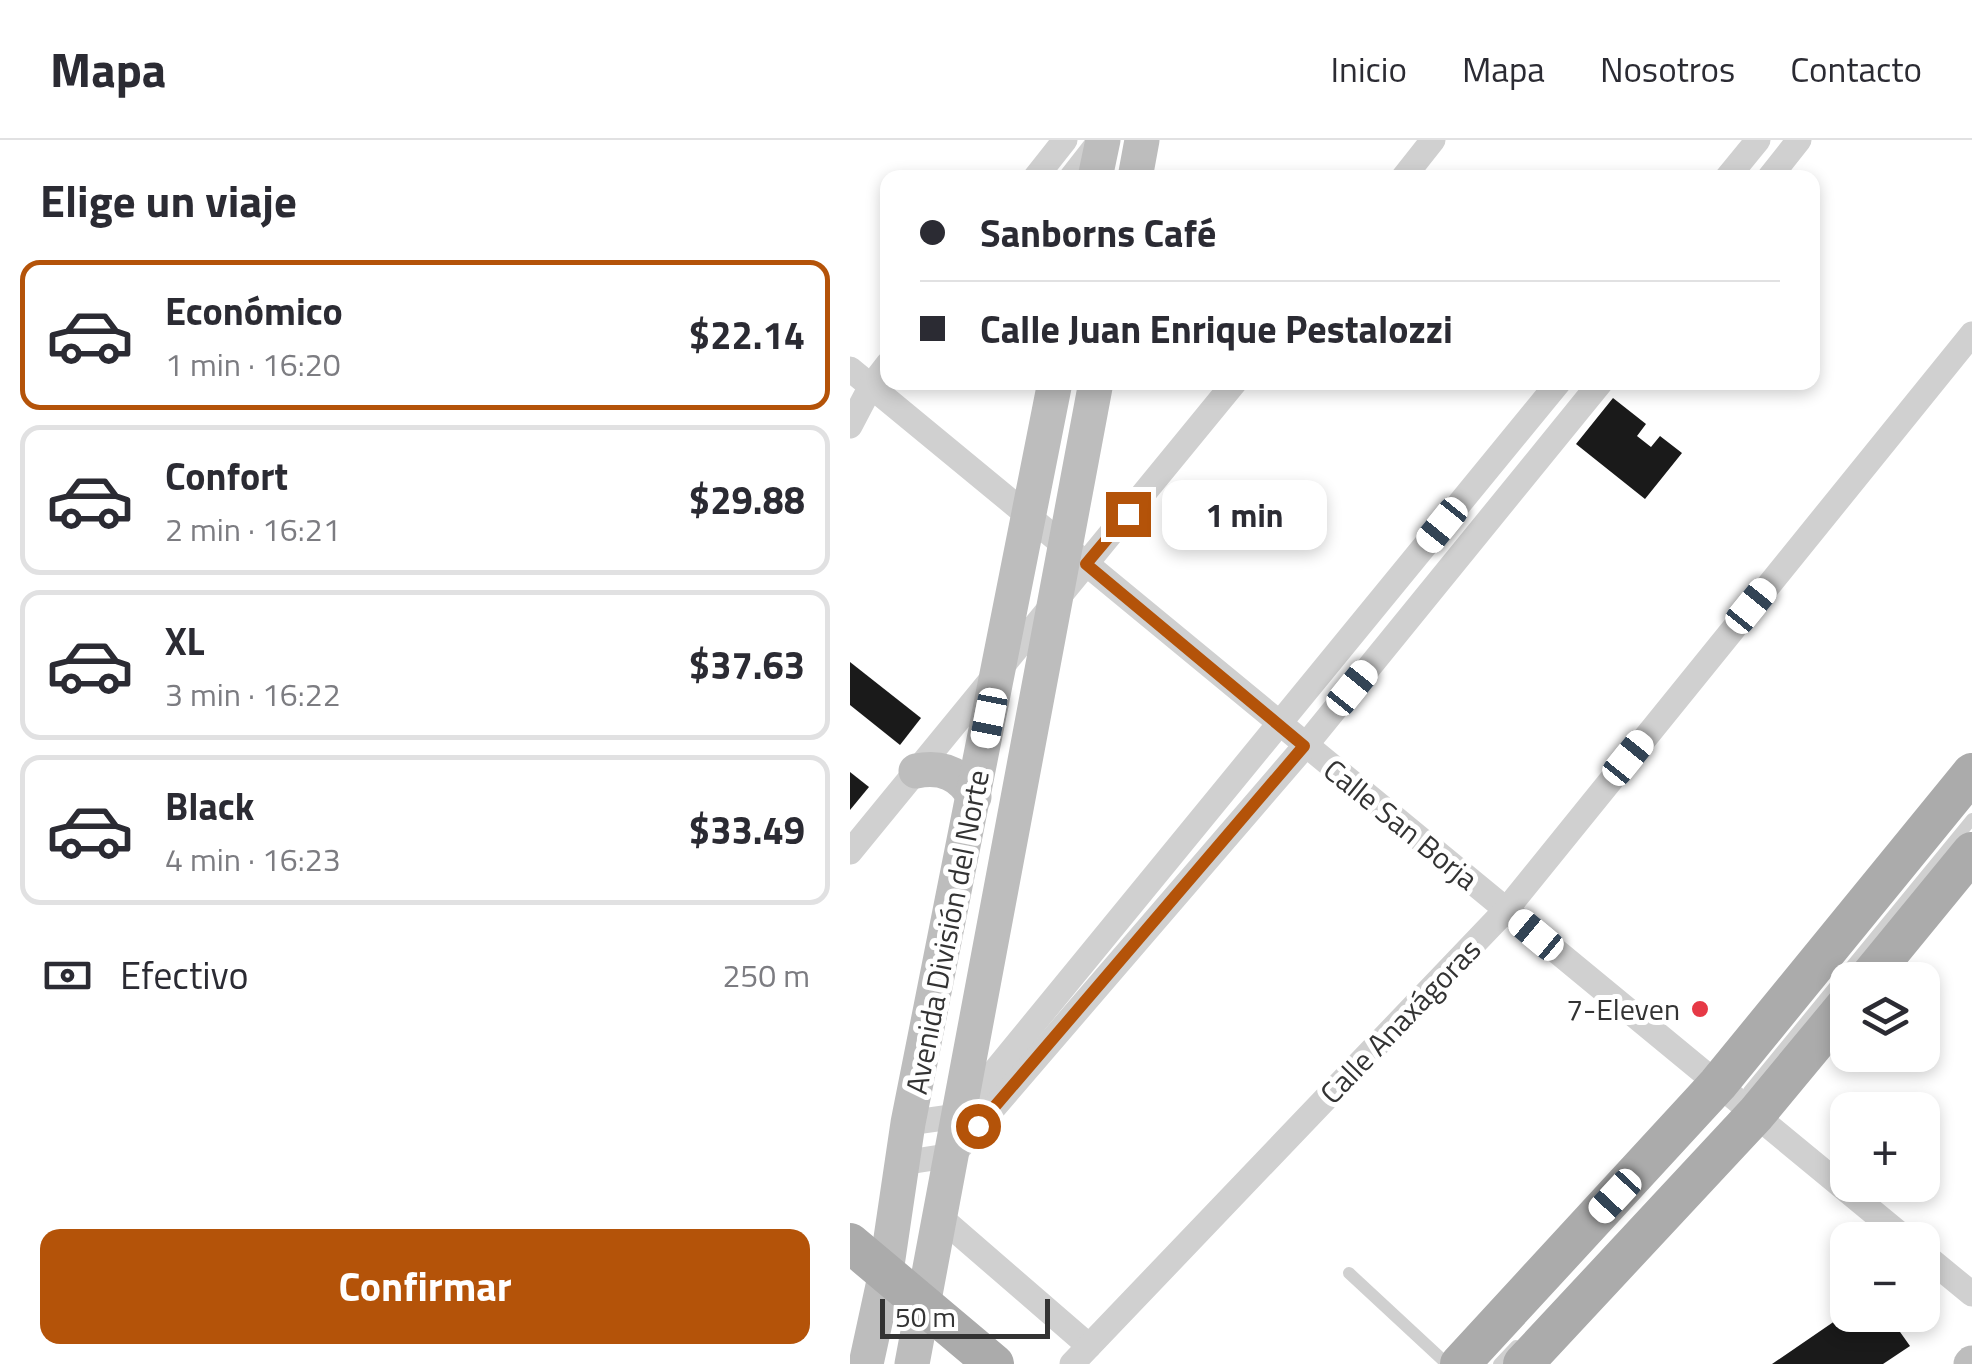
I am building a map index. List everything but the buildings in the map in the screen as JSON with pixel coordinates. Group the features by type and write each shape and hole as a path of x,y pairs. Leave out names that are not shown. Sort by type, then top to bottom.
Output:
{"main road":[{"path":"1097,170 1102,140"},
{"path":"1136,170 1142,140"},
{"name":"Avenida División del Norte","path":"864,1360 886,1272 908,1123 1053,390"},
{"name":"Avenida División del Norte","path":"912,1364 1054,603 1076,556 1095,390"},
{"path":"916,771 950,773 968,787 974,798"},
{"path":"1524,1349 1736,1104 1972,773"},
{"path":"1881,962 1972,852"},
{"path":"1460,1364 1830,1019"},
{"path":"850,1244 994,1364"}],"street":[{"path":"1042,170 1065,140"},
{"path":"1078,170 1102,140"},
{"path":"1409,170 1433,140"},
{"path":"1734,170 1758,140"},
{"path":"1775,170 1799,140"},
{"name":"Calle Anaxágoras","path":"1080,1355 1506,910 1972,334"},
{"name":"Calle San Borja","path":"850,369 880,385"},
{"path":"852,424 889,390"},
{"name":"Calle San Borja","path":"889,390 1029,517 1736,1104 1884,1222"},
{"path":"1076,556 1228,390"},
{"path":"908,1123 958,1116 1552,390"},
{"path":"902,1163 953,1155 1304,746 1585,390"},
{"path":"850,852 1054,603"},
{"path":"940,1217 1080,1355"},
{"path":"1940,1263 1968,1281"}],"lane":[{"path":"1736,1104 1972,818"},
{"path":"1350,1274 1447,1364"},
{"path":"1499,1364 1524,1349"}],"place":[{"name":"7-Eleven","path":"1700,1009"}],"route":[{"path":"978,1126 1304,746 1086,564 1128,514"}]}
